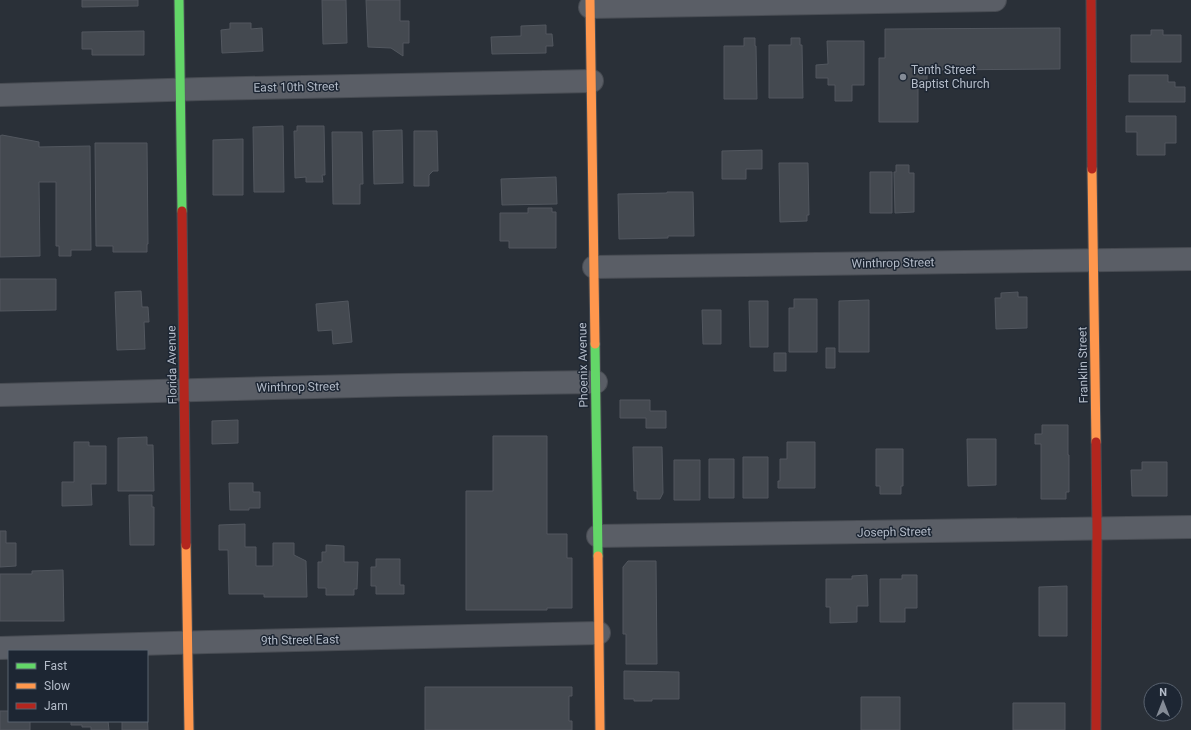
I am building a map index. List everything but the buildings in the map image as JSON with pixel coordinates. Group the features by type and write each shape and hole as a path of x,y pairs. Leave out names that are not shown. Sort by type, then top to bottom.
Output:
{"street":[{"name":"Florida Avenue","path":"179,0 189,730"},
{"path":"590,4 995,0"},
{"name":"Franklin Street","path":"1091,0 1097,529 1096,730"},
{"name":"Phoenix Avenue","path":"590,4 600,730"},
{"name":"East 10th Street","path":"0,95 592,81"},
{"name":"Winthrop Street","path":"594,267 1191,259"},
{"name":"Winthrop Street","path":"0,395 398,385 596,382"},
{"name":"Joseph Street","path":"598,536 1191,527"},
{"name":"9th Street East","path":"0,648 599,633"}],"traffic: fast":[{"path":"179,0 182,211"},
{"path":"595,344 598,556"}],"traffic: slow":[{"path":"590,0 595,344"},
{"path":"1092,169 1096,442"},
{"path":"186,545 189,730"},
{"path":"598,556 600,730"}],"traffic: jam":[{"path":"1091,0 1092,169"},
{"path":"182,211 186,545"},
{"path":"1096,442 1096,730"}],"place":[{"name":"Tenth Street Baptist Church","path":"903,77"}]}
